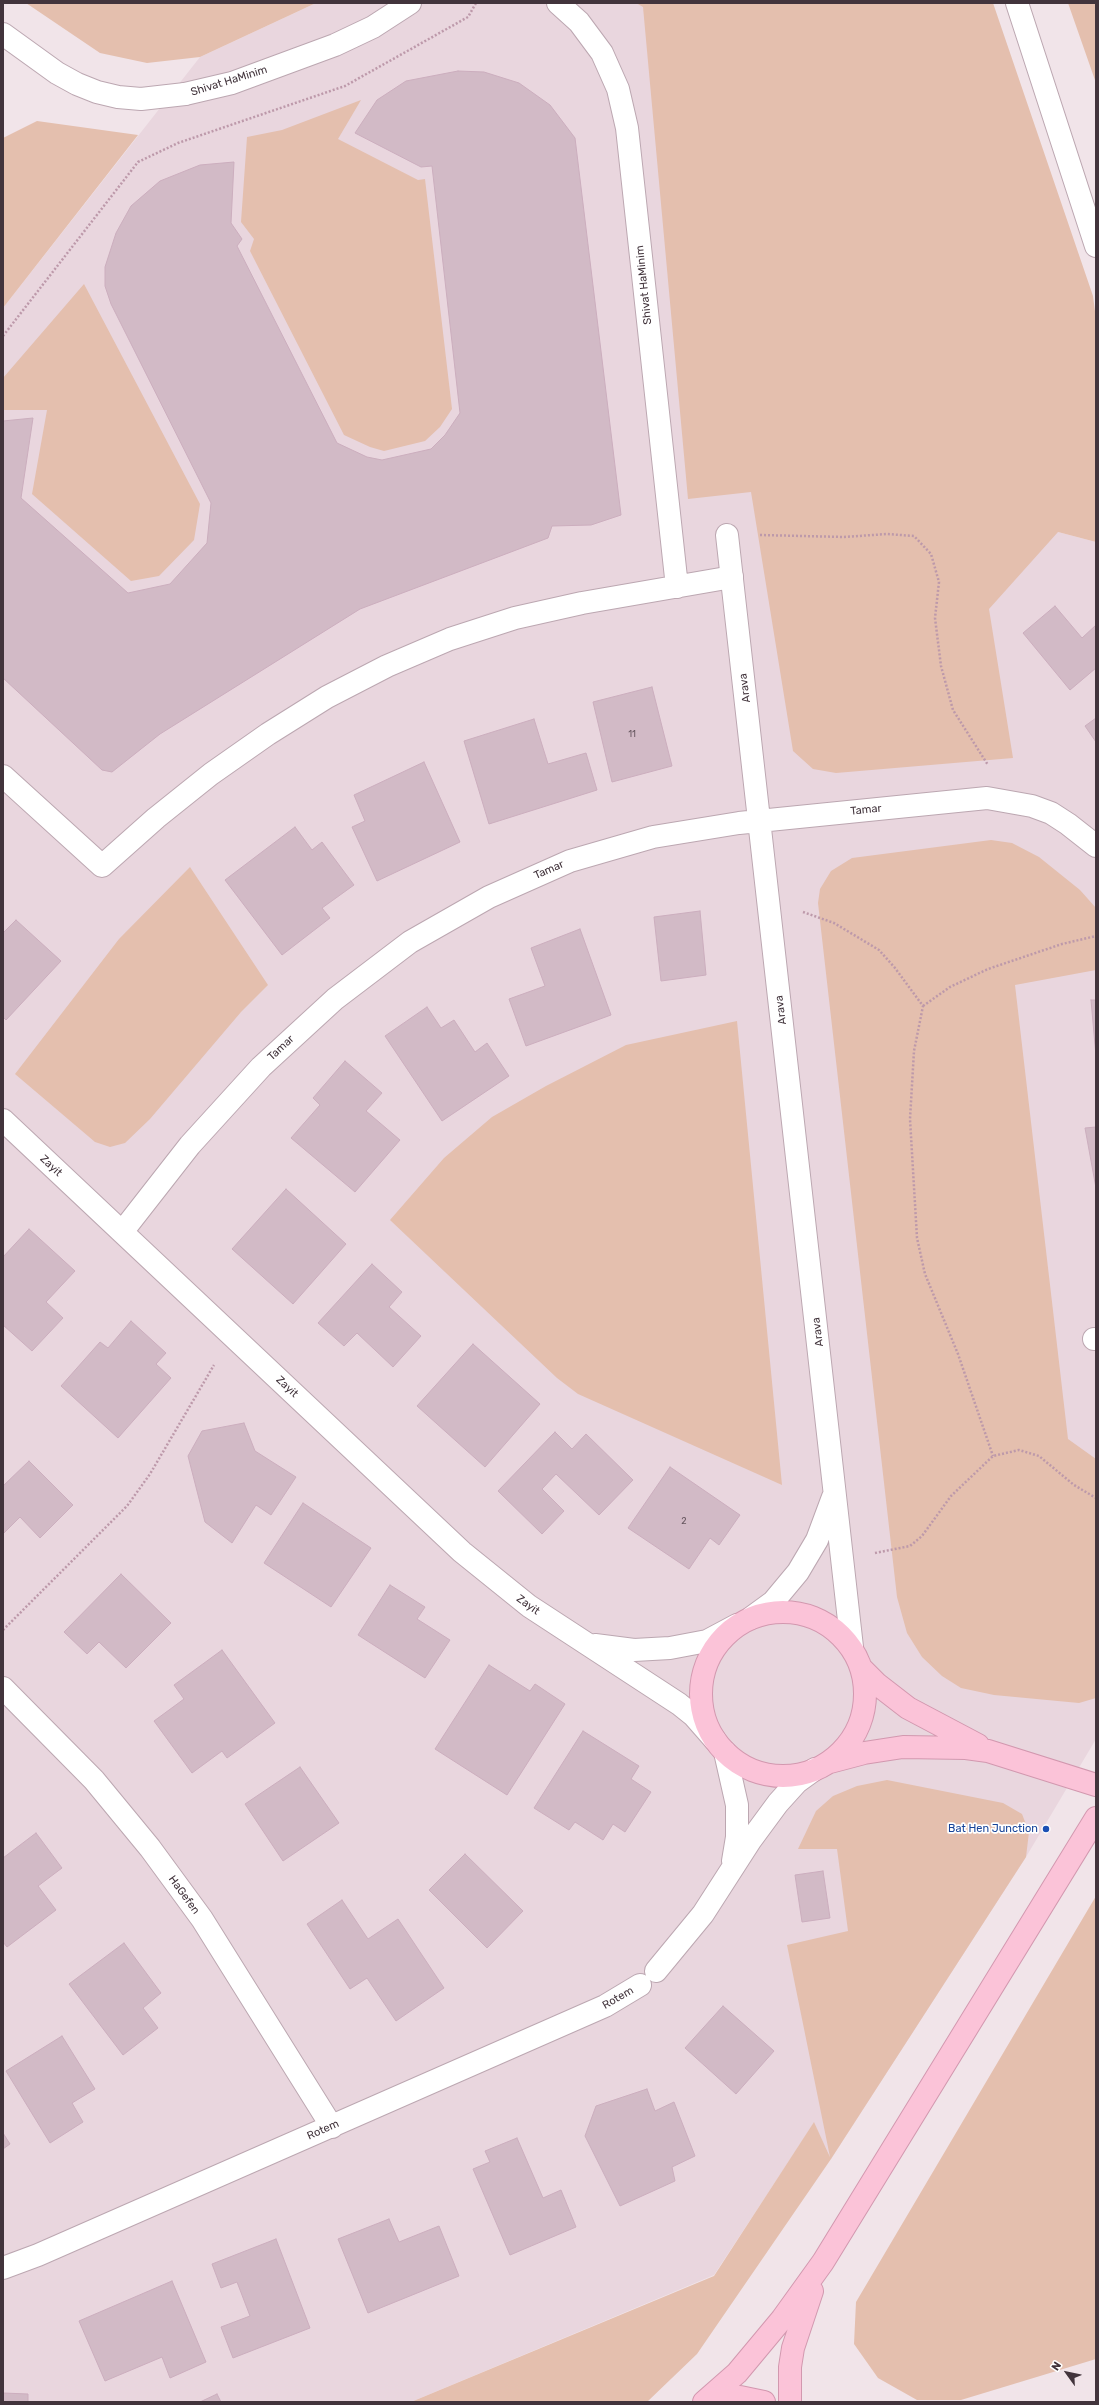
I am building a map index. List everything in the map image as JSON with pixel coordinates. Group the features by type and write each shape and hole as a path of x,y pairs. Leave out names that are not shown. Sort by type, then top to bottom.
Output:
{"street":[{"name":"Shivat HaMinim","path":"3,34 57,73 77,84 97,92 118,97 140,99 185,94 232,83 335,45 373,27 410,3"},
{"name":"Shivat HaMinim","path":"558,3 579,22 602,53 618,89 627,128 677,587"},
{"path":"1017,3 1096,246"},
{"name":"Arava","path":"727,535 836,1486 852,1647"},
{"path":"3,776 102,866 156,818 211,774 268,734 327,697 387,666 450,639 515,618 582,603 732,577"},
{"name":"Tamar","path":"122,1232 190,1145 261,1067 335,999 410,942 489,897 570,861 653,836 760,821 962,799 987,798 1010,801 1051,814 1068,824 1096,846"},
{"name":"Zayit","path":"3,1120 467,1556 529,1606 674,1700 694,1716 720,1746"},
{"name":"Arava","path":"744,1621 782,1592 808,1556 825,1524 836,1486"},
{"path":"656,1971 688,1935 732,1868 778,1803 797,1782 842,1752 860,1724 865,1708 866,1692 862,1668 852,1647 828,1624 798,1612 767,1613 744,1621 725,1635 706,1664 702,1679 703,1711 720,1746 736,1805 737,1837 732,1868"},
{"name":"Zayit","path":"583,1641 634,1650 670,1648 707,1641 744,1621"},
{"path":"862,1668 877,1684 908,1708 988,1751 1096,1785"},
{"name":"HaGefen","path":"3,1688 94,1780 150,1848 202,1919 332,2127"},
{"path":"720,1746 738,1763 769,1775 800,1774 864,1753 903,1747 944,1747 988,1751"},
{"path":"704,2402 737,2373 752,2356 782,2319 823,2262 1096,1818"},
{"name":"Rotem","path":"3,2268 38,2256 332,2127 605,2006 640,1986"},
{"path":"790,2402 790,2367 793,2348 806,2306 823,2262"},
{"path":"708,2402 725,2397 740,2397 764,2402"}],"path":[{"path":"3,336 138,162 178,143 345,86 468,17 476,3"},
{"path":"727,535 844,536 887,534 914,536 931,554 939,582 936,618 941,666 953,710 1010,801"},
{"path":"769,899 834,923 879,950 896,968 923,1006"},
{"path":"993,1456 958,1354 925,1274 917,1238 910,1119 914,1052 923,1006 950,987 988,969 1062,944 1096,936"},
{"path":"3,1630 127,1506 150,1474 232,1335"},
{"path":"843,1556 898,1550 910,1546 922,1536 951,1496 993,1456 1019,1450 1039,1456 1074,1484 1096,1498"}],"shaded area":[{"path":"26,3 316,3 200,57 147,63 100,53"},
{"path":"316,3 635,3 643,6 751,490 1058,532 1096,542 1096,1739 1026,1857 831,2159 814,2123 714,2275 411,2402 3,2402 3,308 200,57"},
{"path":"636,3 993,3 1093,296 1096,319 1096,542 1058,532 989,609 1013,758 836,773 813,769 793,751 751,492 688,499 643,7"},
{"path":"1068,3 1096,3 1096,83"},
{"path":"361,100 338,139 418,180 425,179 452,409 440,427 425,441 384,451 370,447 344,435 250,251 254,239 241,222 247,137 282,130"},
{"path":"37,121 138,135 3,308 3,138"},
{"path":"84,284 200,504 194,540 159,576 131,581 32,494 47,410 3,410 3,378"},
{"path":"991,840 1012,843 1039,857 1080,890 1096,908 1096,970 1015,985 1068,1439 1096,1459 1096,1698 1079,1703 994,1695 961,1688 942,1676 922,1657 907,1633 897,1597 818,903 820,889 831,871 852,858"},
{"path":"190,867 268,985 241,1012 150,1119 125,1143 110,1147 95,1142 15,1074 119,939"},
{"path":"737,1021 782,1485 578,1394 557,1378 390,1220 444,1158 492,1117 546,1086 626,1045"},
{"path":"887,1780 1003,1803 1022,1814 1029,1832 1026,1857 831,2159 697,2354 647,2402 411,2402 714,2276 814,2122 830,2157 787,1945 848,1931 837,1849 798,1849 816,1811 833,1796 857,1786"},
{"path":"1096,1896 1096,2359 961,2400 917,2400 878,2378 854,2344 856,2302"}],"building":[{"path":"458,71 484,72 519,83 550,105 575,138 621,515 591,525 552,526 548,538 360,609 160,734 112,772 102,770 3,678 3,421 33,418 21,498 128,593 170,584 207,543 211,503 111,304 105,286 105,267 116,233 131,206 160,181 200,165 234,162 231,223 242,239 237,246 337,443 367,457 382,460 431,449 445,435 460,413 432,166 421,167 355,133 377,100 406,81"},
{"path":"1055,606 1082,638 1096,625 1096,668 1070,690 1023,633"},
{"path":"652,687 672,766 612,782 593,702"},
{"path":"1096,718 1096,742 1085,726"},
{"path":"534,719 548,764 586,753 597,790 489,824 464,741"},
{"path":"424,762 460,842 377,881 352,827 365,821 354,795"},
{"path":"295,827 312,850 322,842 354,885 322,908 330,918 282,955 225,880"},
{"path":"700,911 706,975 661,981 654,917"},
{"path":"16,920 61,961 6,1020 3,1017 3,933"},
{"path":"580,929 611,1015 526,1046 509,999 545,986 531,948"},
{"path":"1091,1000 1096,1000 1096,1056"},
{"path":"427,1007 441,1028 454,1020 475,1052 487,1043 509,1076 442,1121 385,1036"},
{"path":"345,1061 382,1093 366,1111 400,1140 355,1192 291,1138 320,1105 313,1098"},
{"path":"1096,1127 1096,1188 1085,1128"},
{"path":"286,1189 346,1244 293,1304 232,1249"},
{"path":"29,1229 75,1271 46,1302 63,1318 32,1351 3,1325 3,1257"},
{"path":"372,1264 402,1292 389,1307 421,1336 393,1367 357,1333 344,1346 318,1323"},
{"path":"131,1321 166,1353 156,1364 171,1378 118,1438 61,1386 100,1342 108,1348"},
{"path":"473,1344 540,1404 485,1467 417,1406"},
{"path":"244,1423 255,1451 296,1477 271,1515 256,1505 232,1543 205,1522 188,1456 202,1431"},
{"path":"555,1432 572,1449 586,1434 633,1480 599,1515 556,1474 542,1489 564,1511 542,1534 498,1491"},
{"path":"29,1461 73,1505 40,1538 20,1517 3,1534 3,1486"},
{"path":"670,1467 740,1515 719,1545 710,1538 689,1569 628,1528"},
{"path":"303,1503 371,1548 331,1607 264,1563"},
{"path":"121,1574 171,1623 126,1668 99,1642 87,1654 64,1632"},
{"path":"390,1585 425,1607 417,1619 450,1640 425,1678 358,1635"},
{"path":"222,1650 275,1723 227,1758 222,1751 192,1773 154,1721 184,1699 174,1685"},
{"path":"489,1665 530,1691 535,1684 565,1704 507,1795 435,1749"},
{"path":"583,1731 639,1766 631,1779 651,1792 625,1832 613,1824 603,1840 575,1822 569,1830 534,1808"},
{"path":"300,1767 339,1823 283,1861 245,1804"},
{"path":"36,1833 62,1868 38,1886 56,1910 7,1947 3,1942 3,1858"},
{"path":"465,1854 523,1911 487,1948 429,1890"},
{"path":"823,1871 830,1918 802,1922 795,1875"},
{"path":"342,1900 368,1939 398,1919 444,1988 396,2021 367,1978 350,1989 307,1924"},
{"path":"124,1943 161,1993 143,2008 158,2028 123,2055 69,1984"},
{"path":"723,2006 774,2051 736,2094 685,2048"},
{"path":"62,2036 95,2089 72,2103 83,2122 50,2143 6,2071"},
{"path":"647,2089 655,2111 674,2102 695,2156 672,2167 675,2181 620,2206 585,2136 596,2106"},
{"path":"3,2133 10,2144 3,2149"},
{"path":"517,2138 543,2198 561,2190 576,2227 510,2255 473,2169 490,2162 485,2151"},
{"path":"389,2219 399,2242 439,2226 459,2276 368,2313 338,2239"},
{"path":"276,2239 310,2328 233,2358 221,2327 250,2316 237,2282 221,2288 212,2264"},
{"path":"172,2281 206,2362 170,2378 162,2357 105,2381 79,2321"},
{"path":"3,2393 28,2394 28,2402 3,2402"},
{"path":"217,2394 221,2402 200,2402"}],"place":[{"name":"Bat Hen Junction","path":"1046,1829"}]}
